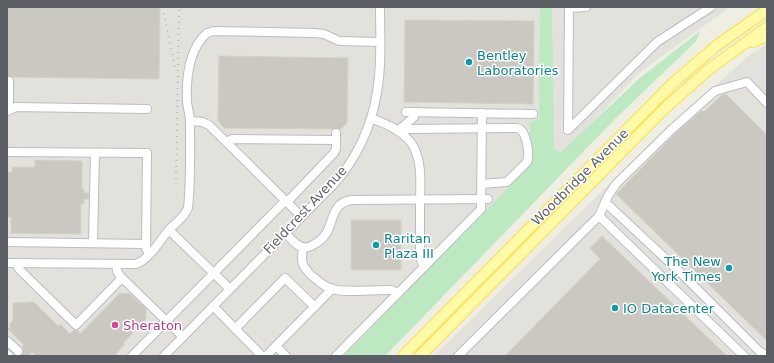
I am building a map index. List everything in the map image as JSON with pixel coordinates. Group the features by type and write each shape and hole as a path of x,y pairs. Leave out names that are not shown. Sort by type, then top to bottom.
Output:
{"main road":[{"name":"Woodbridge Avenue","path":"403,356 673,83 716,46 767,10"},
{"name":"Woodbridge Avenue","path":"420,356 664,109 708,70 767,27"},
{"path":"741,46 767,36"}],"street":[{"name":"Fieldcrest Avenue","path":"164,356 344,171 362,142 371,118 378,86 380,7"},
{"path":"586,7 569,8 568,130 657,42 711,7"},
{"path":"7,263 136,264 140,263 161,242 169,230 186,213 188,208 190,121 187,95 191,61 196,47 209,32 315,33 324,34 339,41 380,42"},
{"path":"9,81 8,110 16,107 148,109"},
{"path":"458,356 599,216 605,202 616,184 671,130 715,92 747,82 767,103"},
{"path":"406,112 533,114"},
{"path":"398,131 413,118 415,112"},
{"path":"336,356 482,207 485,199 482,184 482,113"},
{"path":"371,118 398,131 409,141 416,155 420,171 420,257 425,266"},
{"path":"190,121 207,124 301,216"},
{"path":"398,131 409,129 520,129 524,134 528,158 526,164 507,182 482,184"},
{"path":"132,356 333,155 336,150 336,137 228,139 226,142"},
{"path":"7,152 147,154 146,250 149,254"},
{"path":"93,244 94,153"},
{"path":"285,233 302,247 311,246 321,240 328,230 337,208 346,201 485,199"},
{"path":"605,202 767,356"},
{"path":"599,216 744,356"},
{"path":"169,230 230,289"},
{"path":"7,242 146,244"},
{"path":"302,247 301,259 303,266 320,283 339,290 391,290 398,293"},
{"path":"16,263 19,269 76,325 122,278"},
{"path":"116,264 118,272 122,278 183,337"},
{"path":"235,329 285,278 315,306"},
{"path":"266,356 329,292 331,288"},
{"path":"213,306 262,356"},
{"path":"7,340 18,351"},
{"path":"276,346 286,356"}],"shaded area":[{"path":"7,7 730,7 639,73 567,150 381,356 7,356"},
{"path":"767,44 767,356 434,356 660,134 750,55"}],"green space":[{"path":"540,7 552,7 554,148 560,153 640,78 700,31 696,41 616,118 385,356 344,356 530,165 530,122 539,118"}],"building":[{"path":"7,7 160,7 159,79 7,76"},
{"name":"Bentley Laboratories","path":"405,20 534,21 533,104 404,102"},
{"path":"219,56 348,58 347,123 341,129 224,128 218,121"},
{"name":"The New York Times","path":"723,94 726,94 767,135 767,341 616,194 675,134 702,110 704,112"},
{"path":"35,160 82,161 82,189 84,189 84,193 89,193 88,199 84,199 84,204 81,204 81,234 11,233 11,217 7,217 7,172 12,172 12,167 35,167"},
{"name":"Raritan Plaza III","path":"351,220 401,220 401,270 351,270"},
{"name":"IO Datacenter","path":"602,236 727,356 505,356 600,259 590,248"},
{"name":"Sheraton","path":"120,293 130,294 146,309 146,319 123,343 125,344 114,356 36,356 32,352 29,356 20,356 23,353 22,347 24,345 8,329 13,320 13,303 34,302 58,326 60,324 70,334 74,330 77,330 80,334"}],"railway":[{"path":"164,7 164,14 175,68"},
{"path":"176,179 179,7"}],"place":[{"name":"Bentley Laboratories","path":"469,62"},
{"name":"Raritan Plaza III","path":"376,245"},
{"name":"The New York Times","path":"729,268"},
{"name":"IO Datacenter","path":"615,308"},
{"name":"Sheraton","path":"115,325"}]}
